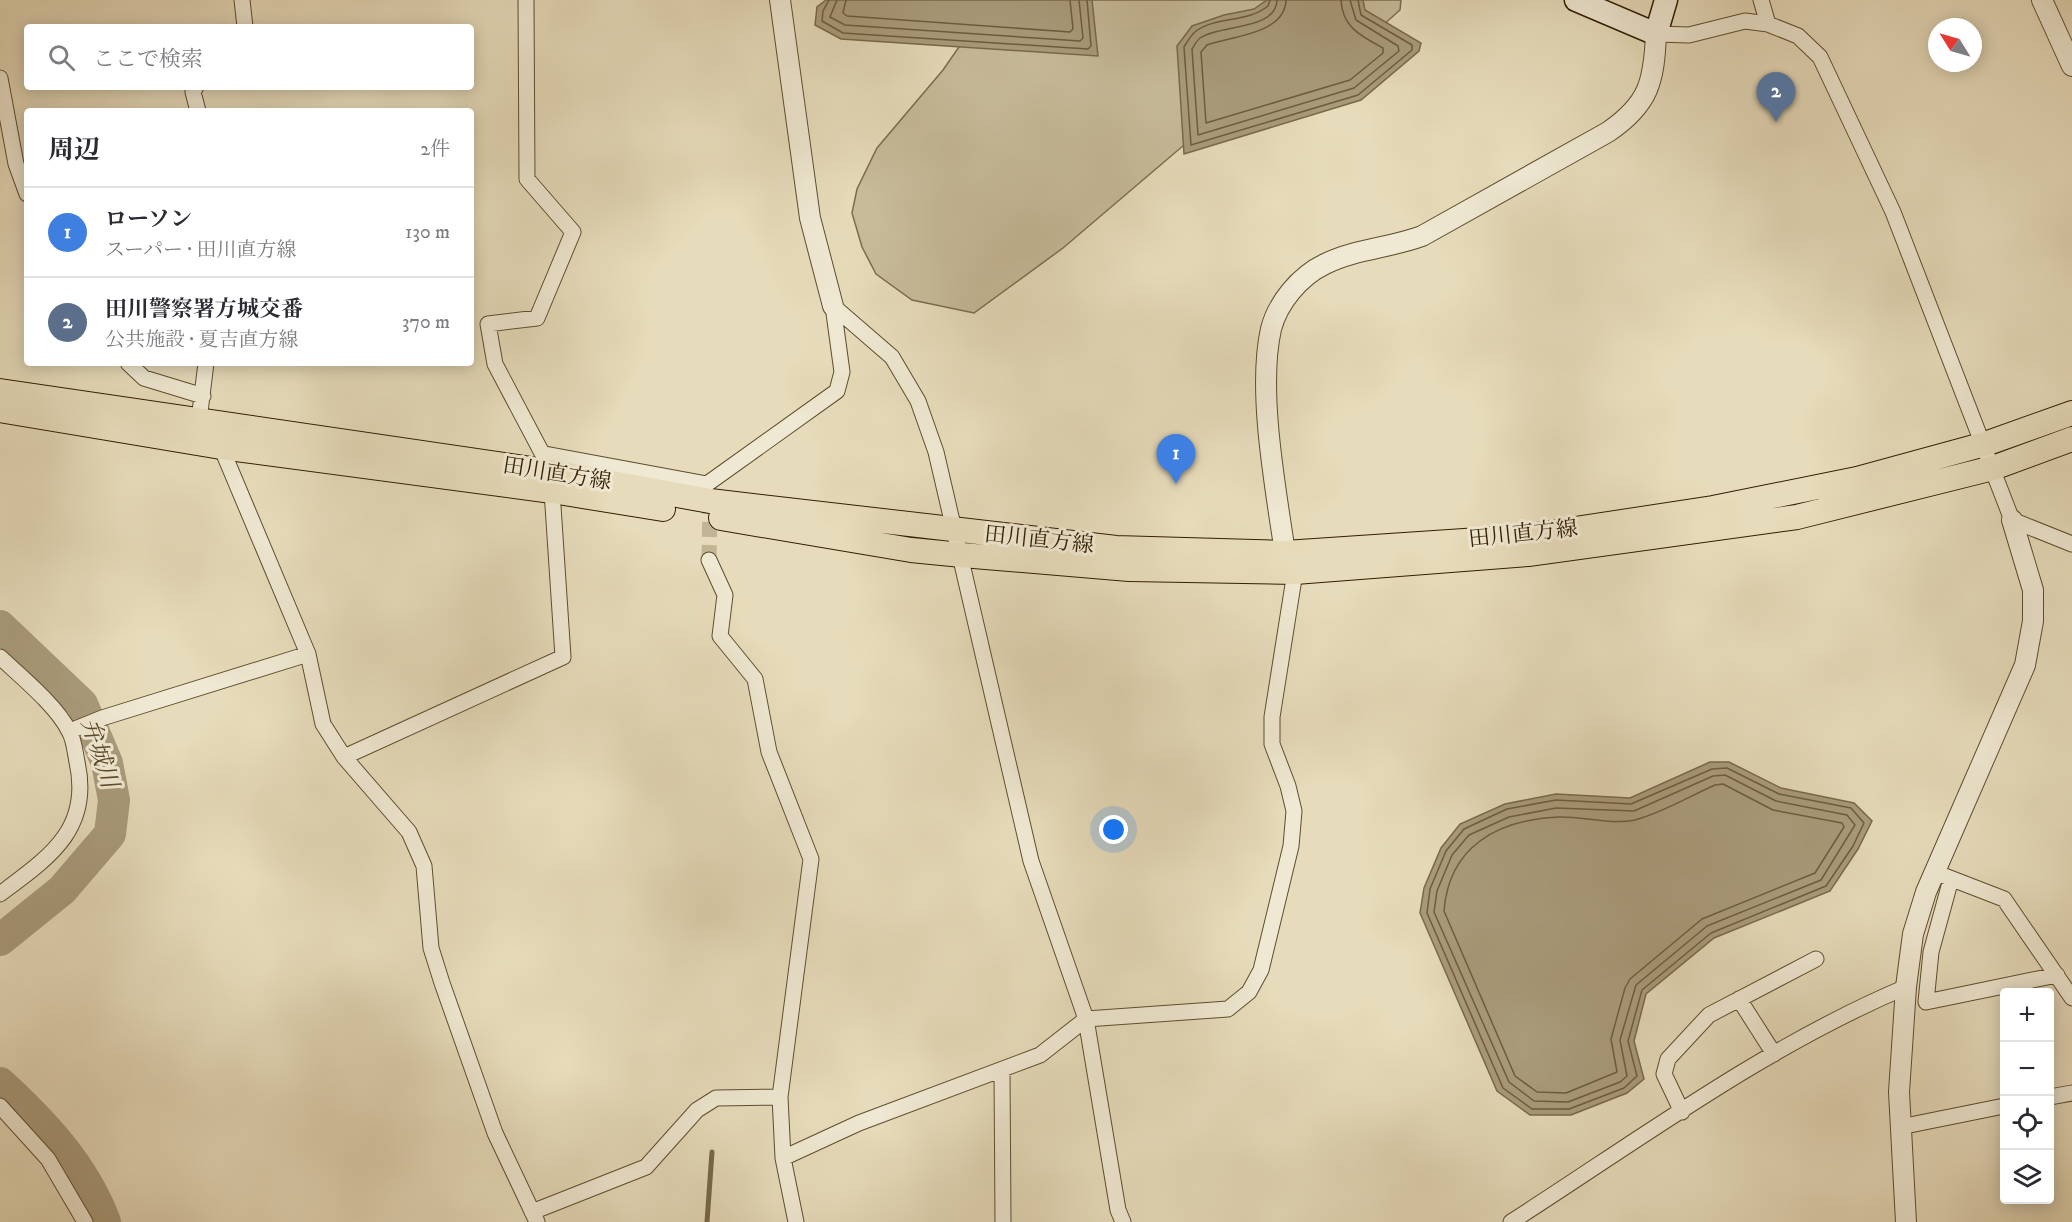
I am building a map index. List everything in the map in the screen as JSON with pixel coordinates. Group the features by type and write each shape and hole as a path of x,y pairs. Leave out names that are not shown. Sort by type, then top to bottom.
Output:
{"main road":[{"path":"1576,0 1656,34 1666,0"},
{"name":"田川直方線","path":"0,391 550,472 709,493 955,531 1290,563 1536,535 1713,507 1857,479 1985,444 2072,413"},
{"name":"田川直方線","path":"0,410 221,447 550,472 911,550 1129,569 1528,554 1704,531 1797,517 1993,468 2072,439"}],"street":[{"path":"242,0 245,24"},
{"path":"344,758 563,657 550,472 495,364 488,324 537,318 573,232 527,179 526,0"},
{"path":"709,493 837,391 842,372 833,306 810,218 780,0"},
{"path":"1761,0 1768,24"},
{"path":"2042,0 2072,66"},
{"path":"783,1158 859,1123 1040,1054 1086,1019 1228,1009 1249,992 1260,970 1291,846 1294,811 1288,786 1272,744 1272,717 1290,563 1272,458 1267,363 1272,328 1285,299 1304,277 1325,264 1422,236 1608,132 1629,117 1645,94 1654,72 1656,34 1689,35 1745,21 1768,24 1797,36 1820,57 1893,212 1985,444 2012,520 2033,590 2033,621 2025,665 1943,875 1913,934 1906,987 1899,1092 1906,1222"},
{"path":"0,78 16,164 24,186"},
{"path":"194,90 197,108"},
{"path":"833,306 892,357 918,401 936,452 962,555 1031,861 1086,1019 1118,1210 1123,1222"},
{"path":"131,366 144,378 203,396"},
{"path":"206,366 199,420 221,447 308,654 323,724 344,758 409,832 424,866 431,948 495,1133 534,1217 646,1167 697,1110 716,1098 780,1097"},
{"path":"2012,520 2072,544"},
{"path":"709,560 725,596 720,636 754,679 769,752 811,859 780,1097 783,1158 796,1222"},
{"path":"73,730 102,718 308,654"},
{"path":"0,657 73,730 80,779 79,807 65,836 50,856 0,894"},
{"path":"1943,875 2004,899 2072,998"},
{"path":"1943,875 1926,1002 2057,975"},
{"path":"1682,1112 1664,1074 1668,1059 1709,1015 1816,958"},
{"path":"1511,1222 1774,1054 1850,1011 1906,987"},
{"path":"1739,999 1774,1054"},
{"path":"1002,1070 1003,1222"},
{"path":"2054,1096 2072,1093"},
{"path":"0,1106 48,1159 85,1222"},
{"path":"1900,1127 2000,1107"}],"shaded area":[{"path":"995,0 1401,0 1400,10 1382,26 1184,145 1063,248 974,313 912,300 876,274 862,247 852,213 857,189 877,148 943,70 977,21"}],"water":[{"path":"826,0 1092,0 1098,56 841,39 815,25 817,7"},
{"path":"1267,0 1363,0 1365,10 1421,43 1419,51 1361,100 1184,154 1177,46 1192,26 1224,15 1254,9"},
{"path":"1710,762 1729,762 1781,788 1854,803 1872,821 1858,849 1830,891 1714,938 1646,994 1634,1041 1644,1079 1627,1093 1571,1115 1530,1115 1497,1091 1420,913 1424,888 1441,848 1460,824 1505,804 1556,794 1630,798"}],"waterway":[{"name":"弁城川","path":"0,626 82,704 107,763 114,800 110,834 62,890 0,940"},
{"name":"弁城川","path":"0,1083 61,1146 86,1182 105,1222"},
{"path":"707,1222 712,1152"}],"tunnel":[{"path":"709,560 710,503"}],"place":[{"name":"田川警察署方城交番","path":"1776,122"},
{"name":"ローソン","path":"1176,484"}]}
